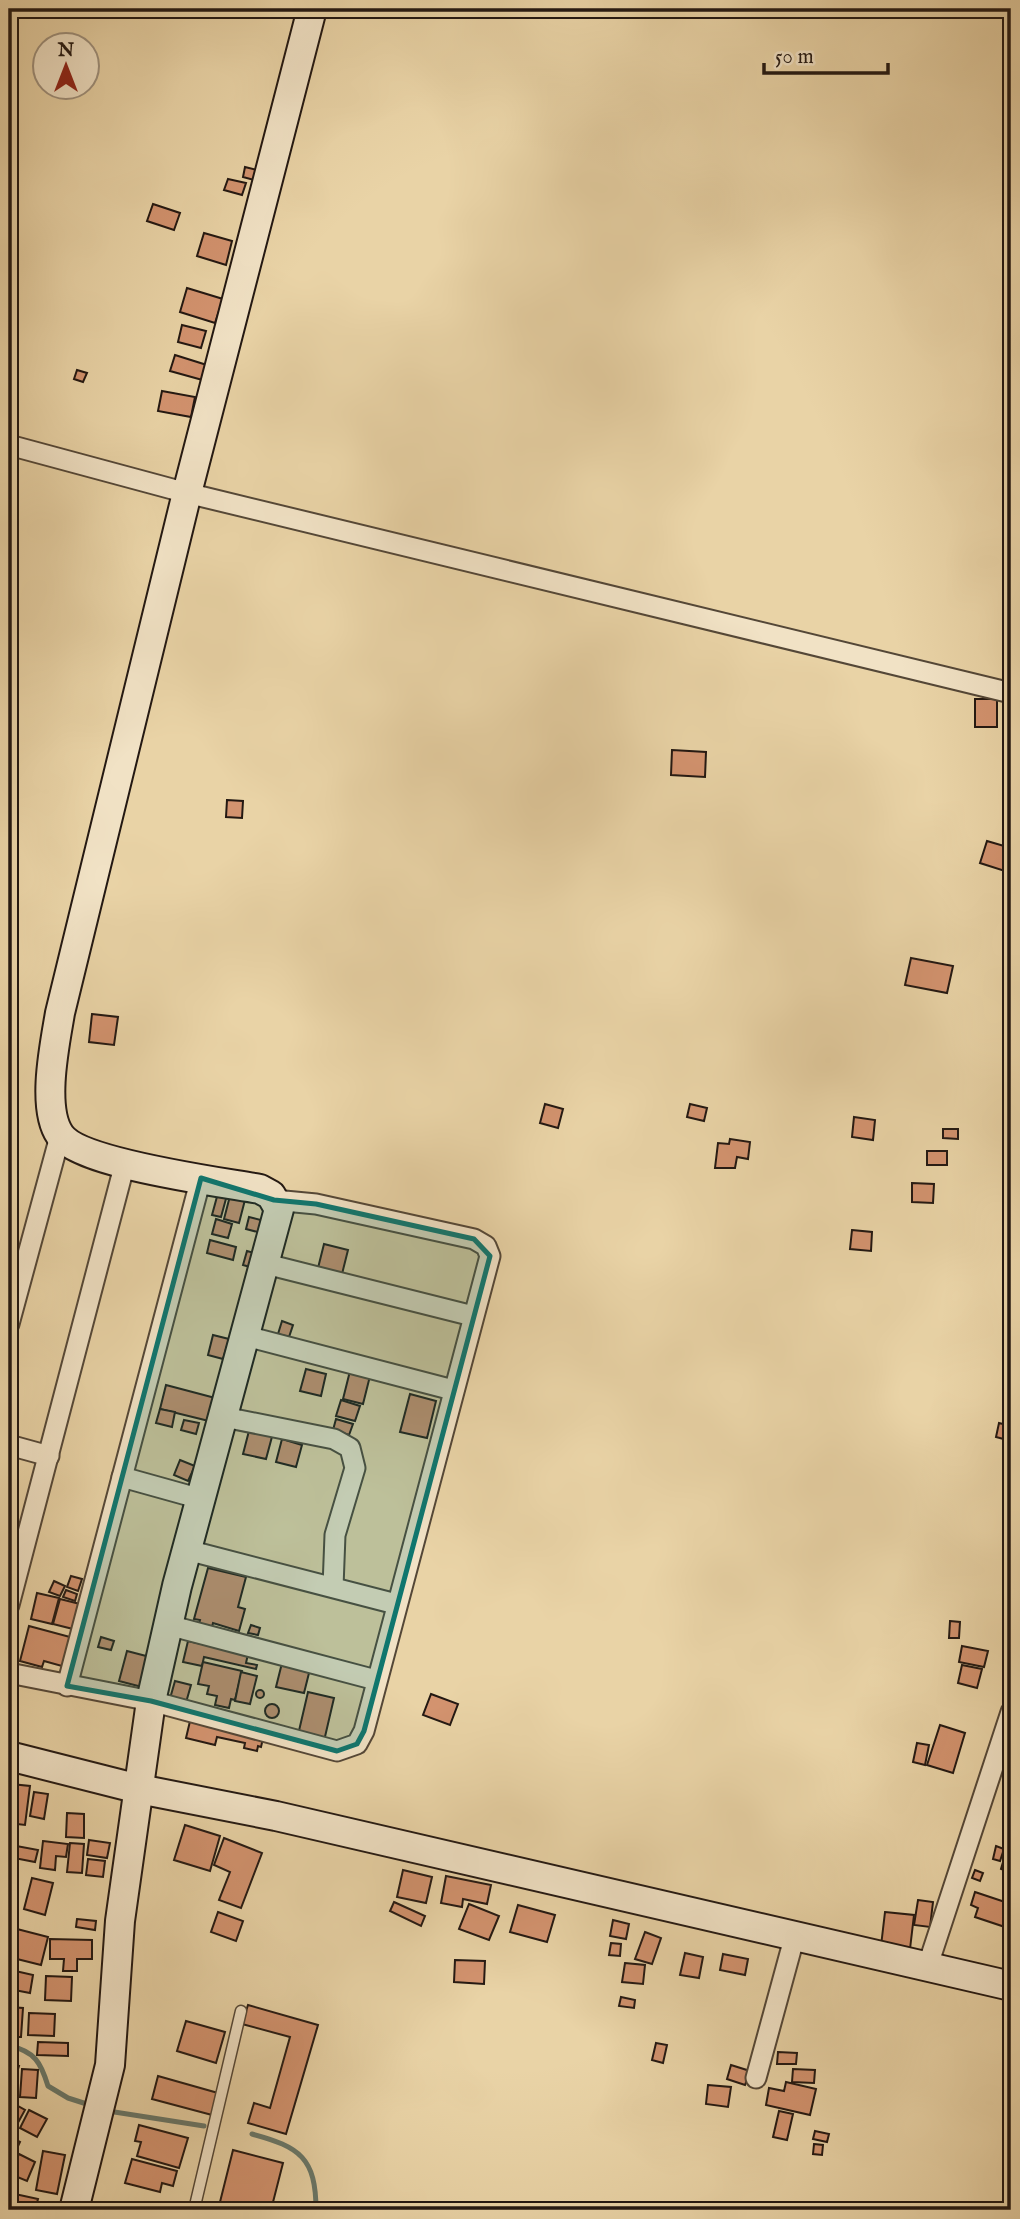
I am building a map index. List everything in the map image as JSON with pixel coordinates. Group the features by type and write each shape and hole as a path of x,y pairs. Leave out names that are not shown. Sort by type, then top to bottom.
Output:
{"street":[{"path":"74,2210 110,2065 120,1921 151,1701 187,1550 279,1209 274,1200 260,1189 96,1156 60,1136 54,1122 52,1061 60,1013 187,493 312,9"},
{"path":"9,445 187,493 1011,693"},
{"path":"9,1324 60,1136"},
{"path":"9,1605 125,1163"},
{"path":"67,1686 201,1178"},
{"path":"9,1673 151,1701 337,1751 357,1744 363,1731 490,1256 486,1246 474,1239 316,1204 274,1200"},
{"path":"266,1264 473,1316"},
{"path":"246,1336 453,1390"},
{"path":"224,1417 334,1439 350,1448 355,1468 335,1535 333,1587"},
{"path":"9,1445 49,1457"},
{"path":"121,1477 201,1499"},
{"path":"187,1550 396,1604"},
{"path":"168,1625 376,1680"},
{"path":"928,1965 1011,1712"},
{"path":"9,1756 139,1789 227,1805 1011,1986"},
{"path":"756,2078 795,1935"}],"lane":[{"path":"194,2210 241,2011"}],"highlighted area":[{"path":"201,1178 274,1200 316,1204 474,1239 490,1256 364,1731 357,1744 337,1751 151,1701 67,1686"}],"building":[{"path":"245,167 265,172 262,182 243,177"},
{"path":"228,179 246,183 242,195 224,190"},
{"path":"153,204 180,213 174,230 147,221"},
{"path":"204,233 232,241 226,265 197,256"},
{"path":"187,288 223,299 215,323 180,312"},
{"path":"182,325 206,331 201,348 178,342"},
{"path":"175,355 210,366 206,381 170,371"},
{"path":"77,370 87,373 83,382 74,379"},
{"path":"162,391 195,397 191,417 158,411"},
{"path":"975,699 997,699 997,727 975,727"},
{"path":"672,750 706,752 705,777 671,775"},
{"path":"227,800 243,801 242,818 226,817"},
{"path":"987,841 1011,848 1011,873 980,863"},
{"path":"911,958 953,966 947,993 905,985"},
{"path":"9,971 15,973 9,989"},
{"path":"92,1014 118,1017 114,1045 89,1042"},
{"path":"545,1104 563,1109 558,1128 540,1123"},
{"path":"690,1104 707,1108 704,1121 687,1117"},
{"path":"854,1117 875,1120 873,1140 852,1137"},
{"path":"943,1129 958,1129 958,1139 943,1138"},
{"path":"730,1139 750,1142 748,1159 737,1157 735,1168 715,1168 718,1143 729,1144"},
{"path":"927,1151 947,1151 947,1165 927,1165"},
{"path":"912,1183 934,1184 933,1203 912,1202"},
{"path":"231,1192 246,1196 239,1223 224,1219"},
{"path":"218,1193 227,1195 221,1217 212,1215"},
{"path":"249,1217 272,1223 269,1235 246,1229"},
{"path":"216,1219 232,1224 228,1238 212,1234"},
{"path":"852,1230 872,1232 871,1251 850,1249"},
{"path":"210,1240 236,1247 233,1260 207,1253"},
{"path":"324,1244 348,1250 342,1274 318,1268"},
{"path":"247,1251 265,1256 261,1270 243,1265"},
{"path":"282,1321 293,1325 289,1337 278,1334"},
{"path":"213,1335 229,1339 223,1359 208,1355"},
{"path":"306,1369 326,1374 321,1396 300,1391"},
{"path":"350,1371 370,1376 363,1404 343,1399"},
{"path":"166,1385 219,1399 213,1422 160,1409"},
{"path":"410,1394 436,1401 427,1438 400,1432"},
{"path":"341,1400 360,1406 355,1421 336,1416"},
{"path":"160,1409 175,1412 172,1427 156,1423"},
{"path":"336,1419 353,1424 349,1435 333,1430"},
{"path":"184,1420 199,1423 196,1434 181,1430"},
{"path":"999,1423 1011,1426 1011,1441 996,1437"},
{"path":"250,1427 273,1433 266,1459 243,1454"},
{"path":"282,1439 302,1445 296,1467 276,1462"},
{"path":"180,1460 195,1466 188,1481 174,1475"},
{"path":"208,1568 246,1577 238,1607 245,1609 239,1631 213,1623 211,1630 198,1627 200,1620 194,1619"},
{"path":"71,1576 82,1579 78,1591 67,1587"},
{"path":"54,1581 65,1586 60,1596 49,1592"},
{"path":"66,1590 77,1594 75,1601 63,1597"},
{"path":"37,1593 59,1598 52,1624 31,1619"},
{"path":"60,1599 80,1604 73,1629 53,1624"},
{"path":"950,1621 960,1622 959,1638 949,1638"},
{"path":"251,1625 260,1628 258,1635 248,1633"},
{"path":"29,1626 70,1637 69,1668 44,1661 42,1667 20,1661"},
{"path":"101,1637 114,1641 111,1650 98,1647"},
{"path":"188,1641 248,1654 246,1663 257,1665 256,1669 204,1657 202,1666 183,1662"},
{"path":"962,1646 988,1651 984,1667 959,1662"},
{"path":"127,1651 150,1657 142,1687 119,1681"},
{"path":"203,1662 242,1671 235,1700 231,1699 229,1708 215,1705 217,1696 207,1694 209,1686 198,1684"},
{"path":"282,1663 310,1669 304,1693 276,1687"},
{"path":"962,1665 982,1669 977,1688 958,1683"},
{"path":"241,1672 257,1676 250,1704 235,1701"},
{"path":"175,1681 191,1685 185,1706 169,1702"},
{"path":"260,1690 264,1694 260,1698 256,1694"},
{"path":"308,1692 334,1698 324,1741 298,1735"},
{"path":"431,1694 458,1704 450,1725 423,1715"},
{"path":"272,1704 277,1706 277,1716 272,1718 267,1716 265,1711 267,1706"},
{"path":"191,1717 264,1734 261,1747 258,1746 257,1751 244,1748 245,1743 217,1737 215,1745 186,1738"},
{"path":"940,1725 965,1733 953,1773 927,1765"},
{"path":"917,1743 929,1745 925,1765 913,1762"},
{"path":"11,1784 30,1786 25,1825 9,1823"},
{"path":"34,1792 48,1794 44,1819 30,1816"},
{"path":"67,1813 84,1814 84,1838 66,1837"},
{"path":"185,1825 220,1836 210,1871 174,1860"},
{"path":"224,1838 262,1853 241,1908 219,1900 230,1872 214,1865"},
{"path":"89,1840 110,1843 107,1858 87,1855"},
{"path":"43,1841 68,1844 66,1857 56,1856 55,1870 40,1868"},
{"path":"70,1843 84,1844 82,1873 67,1872"},
{"path":"11,1845 38,1850 35,1862 9,1857"},
{"path":"996,1846 1004,1849 1000,1861 993,1859"},
{"path":"1006,1852 1011,1854 1009,1872 1001,1869"},
{"path":"88,1859 105,1861 103,1877 86,1875"},
{"path":"403,1870 432,1877 426,1903 397,1897"},
{"path":"975,1870 983,1873 980,1881 972,1878"},
{"path":"446,1876 491,1885 487,1904 463,1899 462,1907 441,1903"},
{"path":"32,1878 53,1883 45,1915 24,1909"},
{"path":"975,1892 1011,1904 1011,1929 975,1917 978,1908 971,1905"},
{"path":"918,1900 933,1902 930,1927 914,1925"},
{"path":"394,1902 425,1916 421,1926 390,1911"},
{"path":"469,1904 499,1916 489,1940 459,1929"},
{"path":"518,1905 555,1915 547,1942 510,1932"},
{"path":"218,1912 243,1921 236,1941 211,1932"},
{"path":"885,1912 914,1915 910,1949 881,1946"},
{"path":"77,1919 96,1921 95,1930 76,1927"},
{"path":"613,1920 629,1924 626,1939 610,1936"},
{"path":"17,1929 48,1937 41,1965 9,1957"},
{"path":"645,1932 661,1938 652,1964 635,1959"},
{"path":"50,1939 92,1940 92,1959 77,1959 77,1971 63,1971 64,1959 50,1959"},
{"path":"611,1943 621,1944 620,1956 609,1955"},
{"path":"685,1953 703,1957 699,1978 680,1975"},
{"path":"723,1954 748,1959 745,1975 720,1970"},
{"path":"455,1960 485,1961 484,1984 454,1982"},
{"path":"625,1963 645,1965 643,1984 622,1982"},
{"path":"11,1970 33,1975 30,1993 9,1989"},
{"path":"46,1976 72,1977 71,2001 45,2000"},
{"path":"621,1997 635,2000 634,2008 619,2006"},
{"path":"248,2005 318,2025 286,2134 248,2123 254,2103 270,2108 290,2037 242,2024"},
{"path":"9,2007 23,2008 21,2037 9,2037"},
{"path":"29,2013 55,2014 54,2036 28,2035"},
{"path":"186,2021 225,2032 216,2063 177,2051"},
{"path":"38,2042 68,2043 68,2056 37,2055"},
{"path":"656,2043 667,2045 663,2063 652,2060"},
{"path":"778,2052 797,2053 796,2064 777,2064"},
{"path":"9,2063 19,2066 10,2094 9,2093"},
{"path":"731,2065 750,2071 745,2085 727,2079"},
{"path":"22,2069 38,2070 36,2098 20,2097"},
{"path":"793,2069 815,2070 814,2083 792,2082"},
{"path":"158,2076 218,2093 212,2115 152,2099"},
{"path":"786,2082 816,2089 810,2115 766,2105 769,2088 784,2091"},
{"path":"708,2085 731,2087 728,2107 706,2104"},
{"path":"9,2101 25,2110 15,2128 9,2124"},
{"path":"29,2110 47,2119 37,2137 20,2128"},
{"path":"779,2111 793,2114 787,2140 773,2137"},
{"path":"139,2125 188,2138 179,2168 137,2156 141,2142 135,2141"},
{"path":"815,2131 829,2134 827,2142 813,2139"},
{"path":"9,2136 20,2142 11,2161 9,2160"},
{"path":"814,2144 823,2145 822,2155 813,2154"},
{"path":"233,2150 283,2163 271,2210 218,2210"},
{"path":"43,2151 65,2155 57,2194 36,2190"},
{"path":"19,2154 35,2162 27,2181 10,2174"},
{"path":"132,2159 177,2171 173,2186 162,2183 160,2192 125,2183"},
{"path":"9,2177 17,2181 9,2198"},
{"path":"15,2194 38,2199 35,2210 11,2210"}],"waterway":[{"path":"9,2046 25,2051 36,2059 48,2086 68,2098 93,2106"},
{"path":"108,2111 204,2126"},
{"path":"252,2134 282,2144 302,2157 313,2178 316,2210"}]}
